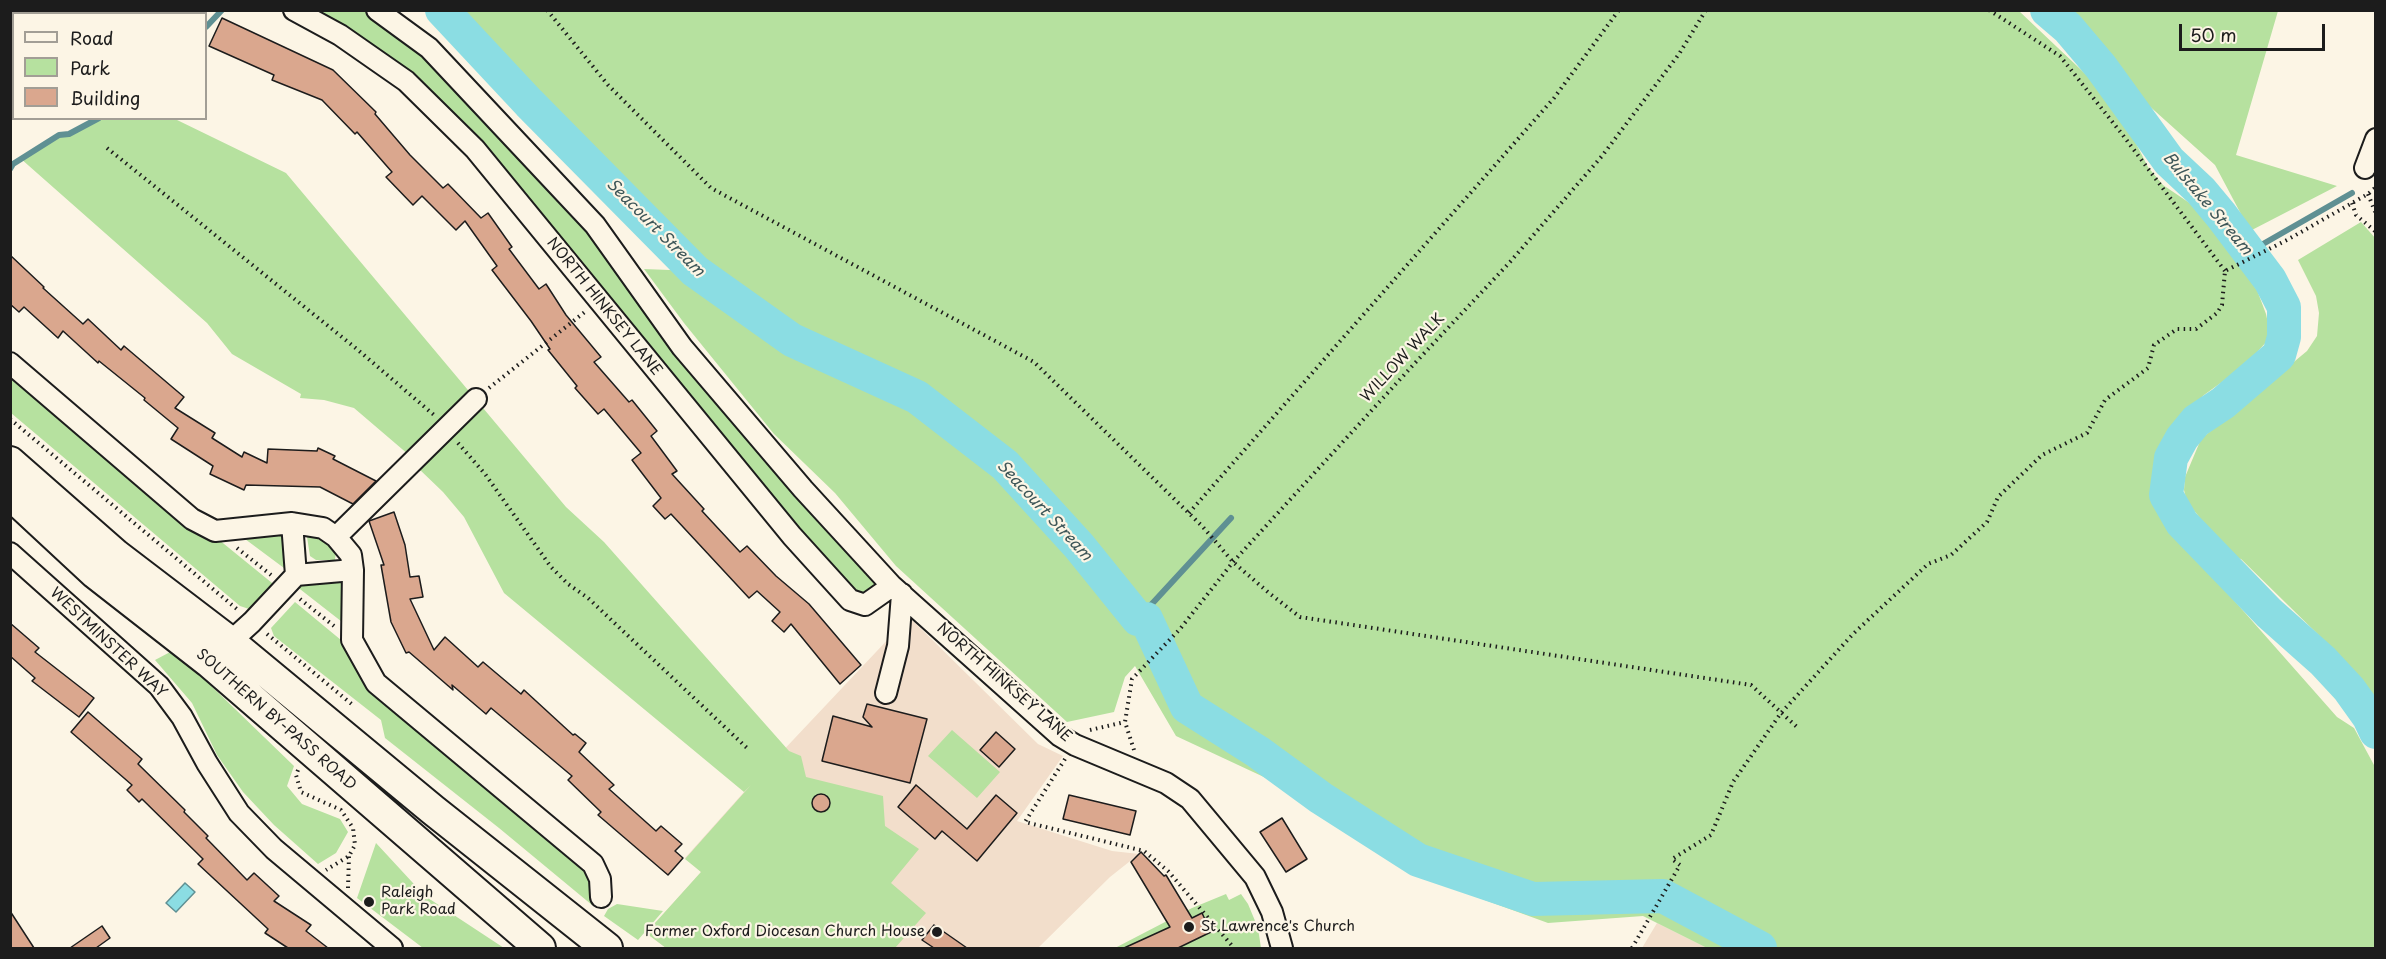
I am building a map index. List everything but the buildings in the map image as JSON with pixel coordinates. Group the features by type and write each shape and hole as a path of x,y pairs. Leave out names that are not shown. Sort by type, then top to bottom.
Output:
{"highway":[{"name":"SOUTHERN BY-PASS ROAD","path":"10,462 116,555 230,642 461,832 607,948"},
{"name":"SOUTHERN BY-PASS ROAD","path":"10,494 95,573 209,662 540,948"}],"street":[{"name":"NORTH HINKSEY LANE","path":"294,10 340,35 406,81 475,149 792,536 850,600 865,605 897,590"},
{"name":"NORTH HINKSEY LANE","path":"377,10 429,48 595,225 682,347 803,489 897,590 1060,736 1075,745 1166,783 1190,799 1255,877 1272,912 1282,948"},
{"path":"2365,168 2376,139"},
{"path":"10,363 192,519 215,531 292,524 323,528 336,537 351,555 353,570 352,640 376,683 593,864 600,879 601,897"},
{"path":"336,537 476,399"},
{"path":"292,524 296,575 353,570"},
{"name":"WESTMINSTER WAY","path":"10,553 159,686 182,717 207,763 239,813 274,849 392,948"},
{"name":"SOUTHERN BY-PASS ROAD","path":"230,642 296,575"},
{"path":"886,693 898,646 897,590"}],"path":[{"path":"547,10 608,86 711,188 1034,362 1189,513 1233,562 1300,617 1751,685 1797,728"},
{"path":"1189,513 1554,98 1619,10"},
{"name":"WILLOW WALK","path":"1125,722 1132,679 1180,629 1233,562 1414,363 1510,262 1602,156 1679,54 1706,10"},
{"path":"1632,948 1680,865 1672,859 1711,835 1732,782 1781,713 1853,634 1928,564 1951,555 1987,522 1998,497 2042,455 2087,433 2105,400 2148,368 2154,345 2177,329 2196,330 2217,313 2222,305 2225,271 2122,134 2060,56 1989,10"},
{"path":"2225,271 2287,240 2368,194 2376,187"},
{"path":"2368,194 2376,214"},
{"path":"2352,203 2356,215 2376,232"},
{"path":"476,399 599,301"},
{"path":"10,419 354,706"},
{"path":"1075,745 1025,822 1144,851 1168,871 1234,948"},
{"path":"299,766 296,775 301,792 341,810 353,828 356,845 349,856"}],"shaded area":[{"path":"909,617 1038,744 1063,756 1017,821 1112,851 1139,854 1110,877 1038,948 666,948 646,933 701,872 685,858"},
{"path":"1657,923 1707,948 1642,948"}],"green space":[{"path":"294,11 377,11 595,225 682,347 892,586 865,605 406,81"},
{"path":"442,11 2019,11 2115,102 2148,167 2163,185 2191,204 2257,290 2271,337 2244,366 2204,395 2178,419 2158,451 2151,486 2171,529 2337,717 2354,728 2374,765 2376,773 2375,948 1707,948 1643,916 1548,923 1408,872 1266,778 1176,736 1135,666 1125,677 1114,712 1067,722 896,566 835,493 774,434 684,323 644,269 695,271"},
{"path":"2067,11 2278,11 2236,155 2337,186 2250,231 2215,165 2146,103"},
{"path":"97,120 177,120 286,173 566,507 604,542 789,751 801,756 806,777 883,796 885,826 919,849 891,883 926,913 895,948 666,948 646,933 701,872 685,859 751,785 744,792 504,593 464,517 443,492 418,468 409,455 354,408 324,400 300,398 301,394 232,354 207,323 20,158 59,135 69,134"},
{"path":"2361,222 2376,239 2375,702 2338,654 2241,559 2232,557 2187,502 2184,490 2185,477 2201,439 2307,351 2317,336 2319,313 2316,296 2298,260"},
{"path":"10,370 277,587 252,610 240,606 11,413"},
{"path":"286,532 288,571 241,536"},
{"path":"322,533 336,551 335,560 316,560 310,556 307,537"},
{"path":"345,580 346,625 296,586"},
{"path":"295,602 347,645 587,864 595,890 592,905 385,738 381,720 274,636 271,628"},
{"path":"174,650 294,766 287,786 302,804 340,819 348,832 336,853 318,864 274,825 243,792 217,755 192,703 155,660"},
{"path":"952,730 1000,772 977,798 928,756"},
{"path":"376,843 425,896 504,948 423,948 357,898"},
{"path":"1226,894 1229,900 1241,894 1248,904 1258,928 1261,948 1115,948 1192,908"},
{"path":"617,904 663,911 638,940 604,916 608,909"}],"water":[{"path":"185,883 195,892 176,912 166,903"}],"waterway":[{"path":"207,26 222,10"},
{"name":"Seacourt Stream","path":"442,10 529,103 695,271 792,340 917,397 1005,465 1079,546 1138,619 1146,619 1187,707 1258,752 1321,798 1418,860 1533,899 1663,896 1760,948"},
{"name":"Bulstake Stream","path":"2047,10 2068,28 2101,67 2169,161 2201,191 2221,215 2270,280 2284,307 2284,337 2279,355 2223,403 2196,421 2182,438 2171,458 2166,495 2182,523 2269,613 2323,661 2349,689 2369,717 2376,732"},
{"path":"10,169 13,164 59,135 69,134 95,120"},
{"path":"2249,252 2352,193"},
{"path":"1138,619 1231,518"}],"place":[{"name":"Raleigh Park Road","path":"369,902"},
{"name":"St Lawrence's Church","path":"1189,927"},
{"name":"Former Oxford Diocesan Church House","path":"937,932"}]}
